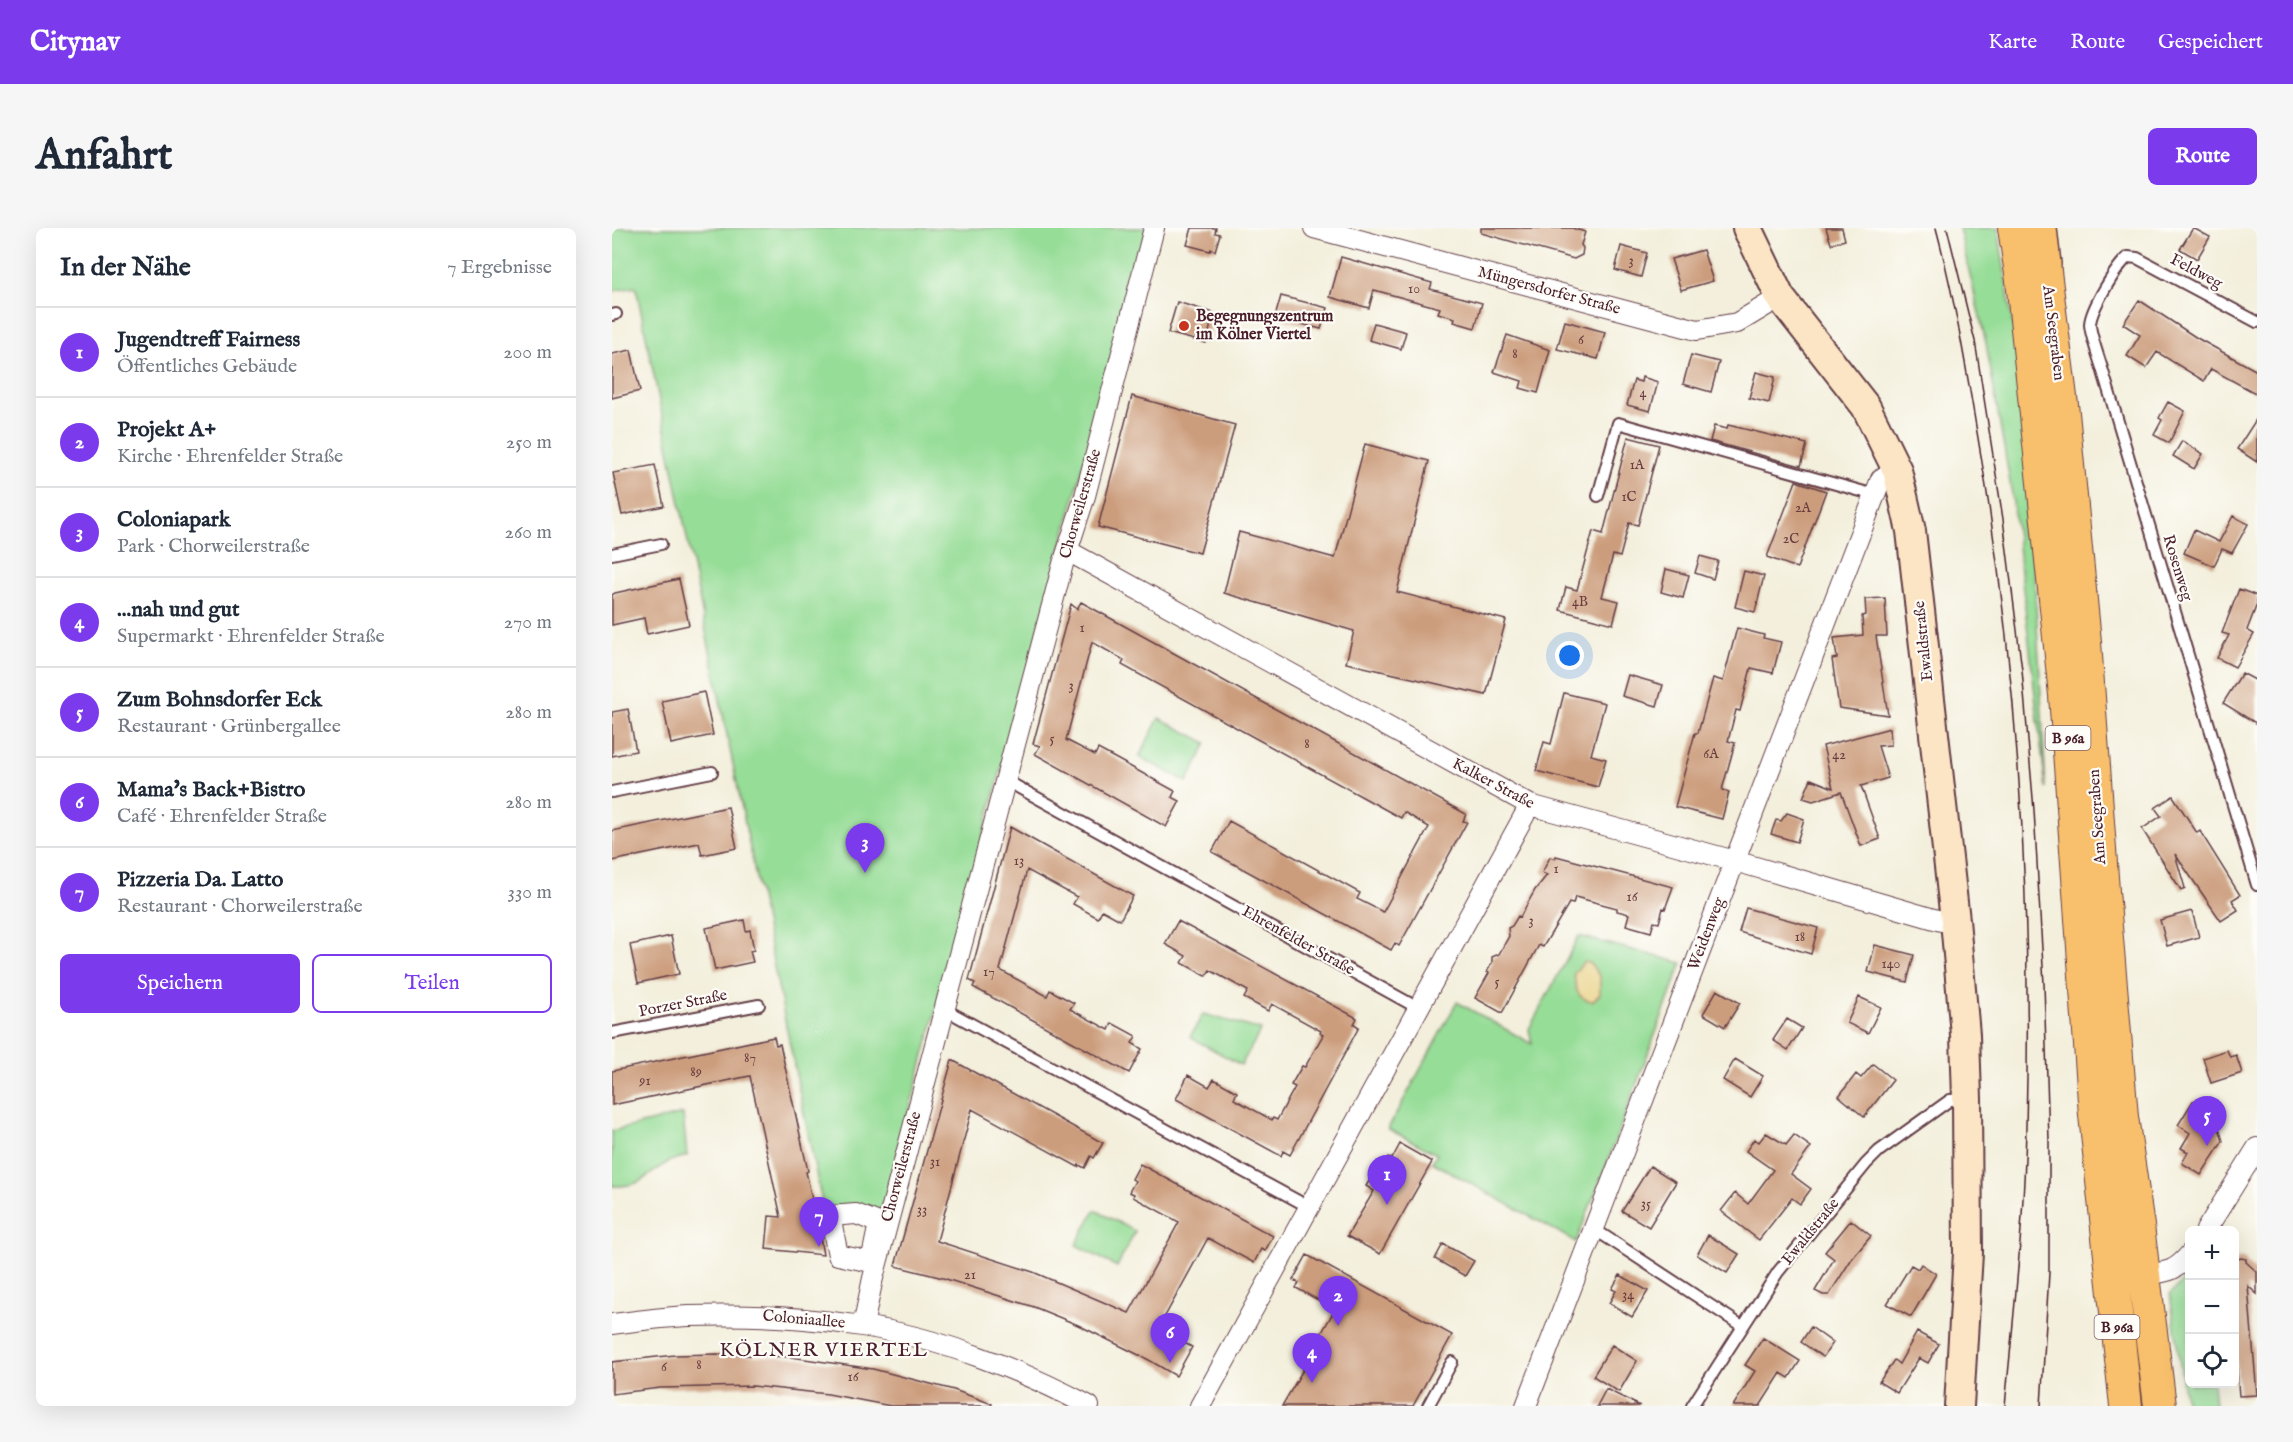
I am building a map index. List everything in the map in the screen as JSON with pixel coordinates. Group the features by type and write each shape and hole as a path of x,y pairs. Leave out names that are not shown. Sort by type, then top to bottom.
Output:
{"highway":[{"path":"2038,228 2044,264"}],"main road":[{"name":"Am Seegraben","path":"2014,228 2022,280 2065,695 2095,1115 2126,1406"},
{"name":"Am Seegraben","path":"2044,264 2063,413 2085,642 2122,1117 2152,1274 2160,1406"}],"street":[{"name":"Chorweilerstraße","path":"863,1326 876,1266 944,1009 1154,228"},
{"name":"Müngersdorfer Straße","path":"1314,228 1697,330 1737,323 1780,297"},
{"name":"Ewaldstraße","path":"1747,228 1780,297 1866,407 1897,470 1911,531 1955,920 1965,1035 1968,1099 1968,1253 1959,1406"},
{"name":"Weidenweg","path":"1526,1406 1881,479 1897,470"},
{"name":"Kalker Straße","path":"1068,551 1530,806 1735,861 1941,921 1955,920"},
{"path":"1200,1406 1530,806"},
{"path":"2208,1226 2257,1148"},
{"path":"2152,1274 2178,1267 2185,1259"},
{"name":"Coloniaallee","path":"612,1324 687,1316 765,1316 863,1326 920,1339 978,1357 1037,1381 1089,1406"}],"lane":[{"name":"Feldweg","path":"2121,263 2128,258 2137,258 2257,322"},
{"name":"Rosenweg","path":"2121,263 2095,308 2090,324 2257,885"},
{"path":"1598,496 1618,423 1875,495"},
{"path":"612,554 661,544"},
{"path":"612,792 712,772"},
{"name":"Ehrenfelder Straße","path":"1005,780 1418,1008"},
{"name":"Porzer Straße","path":"612,1033 759,1005"},
{"path":"944,1009 1309,1208"},
{"name":"Ewaldstraße","path":"1692,1406 1778,1272 1822,1216 1879,1151 1950,1100 1968,1099"},
{"path":"1594,1229 1742,1326"},
{"path":"1428,1406 1452,1362"}],"green space":[{"path":"612,228 1147,228 879,1223 825,1217 636,287 612,291"},
{"path":"1959,228 1998,228 2025,404 2046,789 2012,494 1986,343"},
{"path":"1159,718 1207,743 1187,782 1139,757"},
{"path":"1579,936 1682,963 1576,1242 1432,1162 1437,1154 1388,1129 1457,1002 1532,1044 1529,1029"},
{"path":"1203,1014 1261,1030 1241,1065 1190,1037"},
{"path":"683,1114 687,1156 668,1162 637,1183 612,1186 612,1131"},
{"path":"1095,1210 1135,1231 1117,1267 1076,1245"},
{"path":"2185,1277 2185,1388 2213,1388 2215,1406 2186,1406 2170,1294"}],"sand":[{"path":"1584,962 1590,963 1600,977 1600,994 1593,1001 1583,998 1576,988 1574,973"}],"building":[{"path":"1192,228 1216,228 1215,233 1220,234 1215,251 1187,245"},
{"path":"1481,228 1572,228 1585,232 1581,245 1582,255 1574,259 1481,233"},
{"path":"1826,228 1842,228 1845,240 1831,244"},
{"path":"2193,228 2210,237 2197,259 2180,249"},
{"path":"1621,246 1647,253 1641,277 1615,270"},
{"path":"1703,250 1713,281 1681,290 1671,259"},
{"path":"1341,257 1432,283 1430,289 1482,303 1475,328 1454,322 1455,318 1438,313 1440,308 1374,290 1369,308 1330,297"},
{"path":"1281,296 1328,308 1321,329 1275,317"},
{"path":"2139,300 2197,338 2257,371 2257,394 2211,369 2204,381 2157,352 2146,368 2127,356 2140,335 2123,324"},
{"path":"1177,302 1214,313 1206,343 1168,333"},
{"path":"1565,321 1605,332 1598,359 1557,349"},
{"path":"1374,323 1406,332 1401,349 1369,340"},
{"path":"1507,335 1550,350 1538,393 1520,388 1522,381 1494,372"},
{"path":"631,350 640,391 612,398 612,354"},
{"path":"1691,355 1719,362 1711,392 1683,384"},
{"path":"1756,372 1775,377 1769,403 1749,398"},
{"path":"1642,377 1658,382 1650,411 1627,405 1634,380 1641,382"},
{"path":"1132,396 1235,425 1200,553 1098,527"},
{"path":"2168,402 2185,411 2169,443 2154,435 2162,420 2159,418"},
{"path":"2257,418 2257,462 2237,449"},
{"path":"1728,425 1807,444 1801,466 1710,441 1714,426 1727,429"},
{"path":"1628,437 1659,445 1638,525 1629,523 1620,557 1613,555 1602,597 1619,601 1613,624 1560,610 1566,587 1577,590 1593,531 1603,534"},
{"path":"2182,441 2203,454 2194,469 2173,456"},
{"path":"1365,444 1429,461 1397,592 1506,620 1486,695 1346,663 1354,631 1224,593 1239,532 1335,558"},
{"path":"655,465 664,506 622,515 613,473"},
{"path":"1796,481 1826,491 1797,568 1767,557"},
{"path":"2233,516 2248,524 2232,553 2222,549 2214,566 2184,553 2194,530 2219,542"},
{"path":"1700,556 1718,561 1713,579 1695,573"},
{"path":"1666,569 1689,575 1683,598 1661,592"},
{"path":"1744,571 1764,576 1755,612 1735,607"},
{"path":"679,579 689,625 647,634 644,618 612,625 612,595"},
{"path":"2239,589 2257,596 2257,604 2247,630 2254,634 2235,667 2217,658 2229,635 2222,633"},
{"path":"1885,598 1887,636 1876,636 1888,715 1839,708 1832,659 1837,658 1834,638 1863,635 1862,616 1866,615 1865,599"},
{"path":"1081,602 1466,814 1463,821 1467,822 1399,946 1395,943 1391,950 1212,852 1229,821 1360,893 1357,899 1383,912 1429,827 1404,812 1401,818 1122,665 1124,660 1092,642 1066,740 1095,755 1098,749 1175,791 1172,797 1180,801 1166,827 1035,754 1040,746 1033,744 1071,604 1077,609"},
{"path":"1737,628 1781,642 1773,673 1751,668 1740,711 1736,710 1728,741 1735,743 1722,790 1729,792 1722,819 1675,807 1713,678 1723,681"},
{"path":"2242,673 2257,681 2257,724 2223,703"},
{"path":"1628,675 1663,685 1657,706 1622,696"},
{"path":"704,692 713,735 671,744 662,701"},
{"path":"1564,693 1605,703 1591,755 1606,759 1598,787 1536,771 1544,742 1551,744"},
{"path":"628,709 636,751 612,756 612,712"},
{"path":"1890,728 1891,745 1878,746 1888,778 1861,786 1880,839 1861,846 1841,792 1813,801 1803,798 1811,779 1833,788 1823,746"},
{"path":"2173,796 2197,833 2200,831 2240,895 2232,900 2238,910 2221,921 2175,854 2185,888 2181,890 2142,829 2161,816 2155,808"},
{"path":"728,807 737,848 702,855 699,843 612,861 612,831"},
{"path":"1787,813 1804,819 1797,842 1771,834 1776,820 1781,821"},
{"path":"1010,827 1133,896 1120,920 1102,910 1098,918 1073,904 1077,897 1027,870 1000,970 1047,996 1050,990 1074,1003 1070,1009 1109,1030 1112,1023 1136,1036 1132,1043 1142,1049 1129,1073 973,987 975,983 969,980"},
{"path":"1556,856 1673,887 1659,923 1654,922 1651,932 1626,925 1629,914 1617,911 1617,908 1575,897 1573,904 1569,903 1543,947 1539,945 1502,1013 1475,998 1489,973 1487,972 1492,963 1492,957 1499,954 1509,936 1508,928 1518,916 1520,917 1535,890 1547,875 1542,873 1550,857 1555,859"},
{"path":"1746,908 1818,928 1811,954 1739,932"},
{"path":"2192,911 2199,937 2167,946 2160,920"},
{"path":"744,920 746,931 750,930 754,950 750,951 753,962 715,970 706,928"},
{"path":"1178,921 1357,1018 1354,1024 1359,1027 1290,1155 1283,1151 1281,1156 1176,1099 1188,1075 1209,1087 1214,1079 1237,1092 1234,1099 1272,1120 1273,1118 1277,1120 1295,1087 1291,1085 1302,1066 1305,1067 1323,1035 1321,1031 1272,1004 1268,1011 1244,998 1248,991 1210,970 1206,976 1182,963 1186,956 1165,944"},
{"path":"671,936 679,974 638,983 630,945"},
{"path":"1875,945 1914,955 1907,982 1868,972"},
{"path":"1717,990 1740,1003 1725,1027 1703,1014"},
{"path":"1859,997 1881,1007 1868,1033 1847,1023"},
{"path":"1787,1019 1802,1028 1788,1050 1773,1040"},
{"path":"774,1037 776,1045 780,1044 808,1171 806,1172 814,1208 812,1225 818,1226 823,1255 766,1249 769,1216 781,1217 750,1076 612,1105 612,1071"},
{"path":"2227,1050 2230,1057 2236,1055 2242,1073 2211,1083 2203,1058"},
{"path":"1735,1059 1763,1076 1750,1097 1723,1080"},
{"path":"952,1060 1103,1143 1094,1158 1091,1156 1085,1168 1079,1165 1078,1167 972,1109 937,1241 1033,1272 1129,1313 1179,1222 1133,1197 1134,1194 1129,1192 1135,1181 1132,1179 1140,1164 1273,1236 1265,1251 1261,1249 1254,1263 1208,1238 1158,1329 1192,1347 1176,1376 1078,1325 1034,1307 943,1278 895,1266"},
{"path":"1873,1064 1893,1080 1864,1117 1839,1096 1856,1074 1861,1078"},
{"path":"2210,1098 2223,1141 2201,1175 2182,1163 2188,1152 2181,1148 2190,1133 2178,1125 2193,1101"},
{"path":"1766,1133 1786,1145 1794,1135 1811,1147 1791,1174 1811,1189 1800,1204 1792,1198 1759,1240 1721,1211 1735,1193 1748,1204 1773,1170 1746,1151 1754,1139 1759,1142"},
{"path":"1400,1144 1432,1162 1380,1254 1347,1236 1374,1191 1366,1186 1388,1157 1392,1159"},
{"path":"1650,1166 1676,1182 1649,1227 1622,1211"},
{"path":"1851,1220 1871,1236 1851,1260 1829,1295 1823,1295 1815,1291 1834,1259 1825,1252"},
{"path":"1708,1235 1739,1254 1727,1273 1697,1255"},
{"path":"1443,1244 1474,1261 1465,1276 1435,1259"},
{"path":"1307,1255 1452,1335 1413,1406 1282,1406 1335,1309 1296,1288 1299,1283 1293,1280"},
{"path":"2239,1259 2246,1259 2246,1262 2257,1272 2257,1294 2248,1286 2257,1395 2239,1396"},
{"path":"1921,1264 1936,1274 1911,1317 1887,1304 1911,1265 1918,1269"},
{"path":"1620,1275 1648,1291 1632,1317 1609,1303 1616,1291 1612,1289"},
{"path":"1811,1327 1833,1343 1823,1357 1801,1342"},
{"path":"1917,1332 1939,1344 1928,1363 1919,1358 1897,1393 1879,1382 1894,1360 1899,1364"},
{"path":"1763,1338 1800,1361 1789,1378 1781,1373 1760,1406 1733,1406 1755,1371 1745,1365"},
{"path":"1612,1345 1637,1361 1619,1392 1593,1376"},
{"path":"675,1355 791,1357 873,1369 954,1390 992,1404 991,1406 891,1406 828,1394 753,1386 660,1388 612,1394 612,1362"},
{"path":"1606,1389 1640,1406 1597,1406"}],"tram line":[{"path":"1936,228 1961,341 1994,539 2020,790 2027,959 2026,1127 2021,1232 2005,1406"},
{"path":"1947,228 1975,341 2003,519 2022,670 2034,810 2044,984 2049,1140 2049,1273 2041,1406"}],"place":[{"name":"Begegnungszentrum im Kölner Viertel","path":"1184,326"},
{"name":"Coloniapark","path":"865,873"},
{"name":"Zum Bohnsdorfer Eck","path":"2207,1146"},
{"name":"Jugendtreff Fairness","path":"1387,1205"},
{"name":"Pizzeria Da. Latto","path":"819,1247"},
{"name":"Projekt A+","path":"1338,1326"},
{"name":"Mama's Back+Bistro","path":"1170,1363"},
{"name":"...nah und gut","path":"1312,1383"}],"district":[{"name":"KÖLNER VIERTEL","path":"824,1350"}]}
